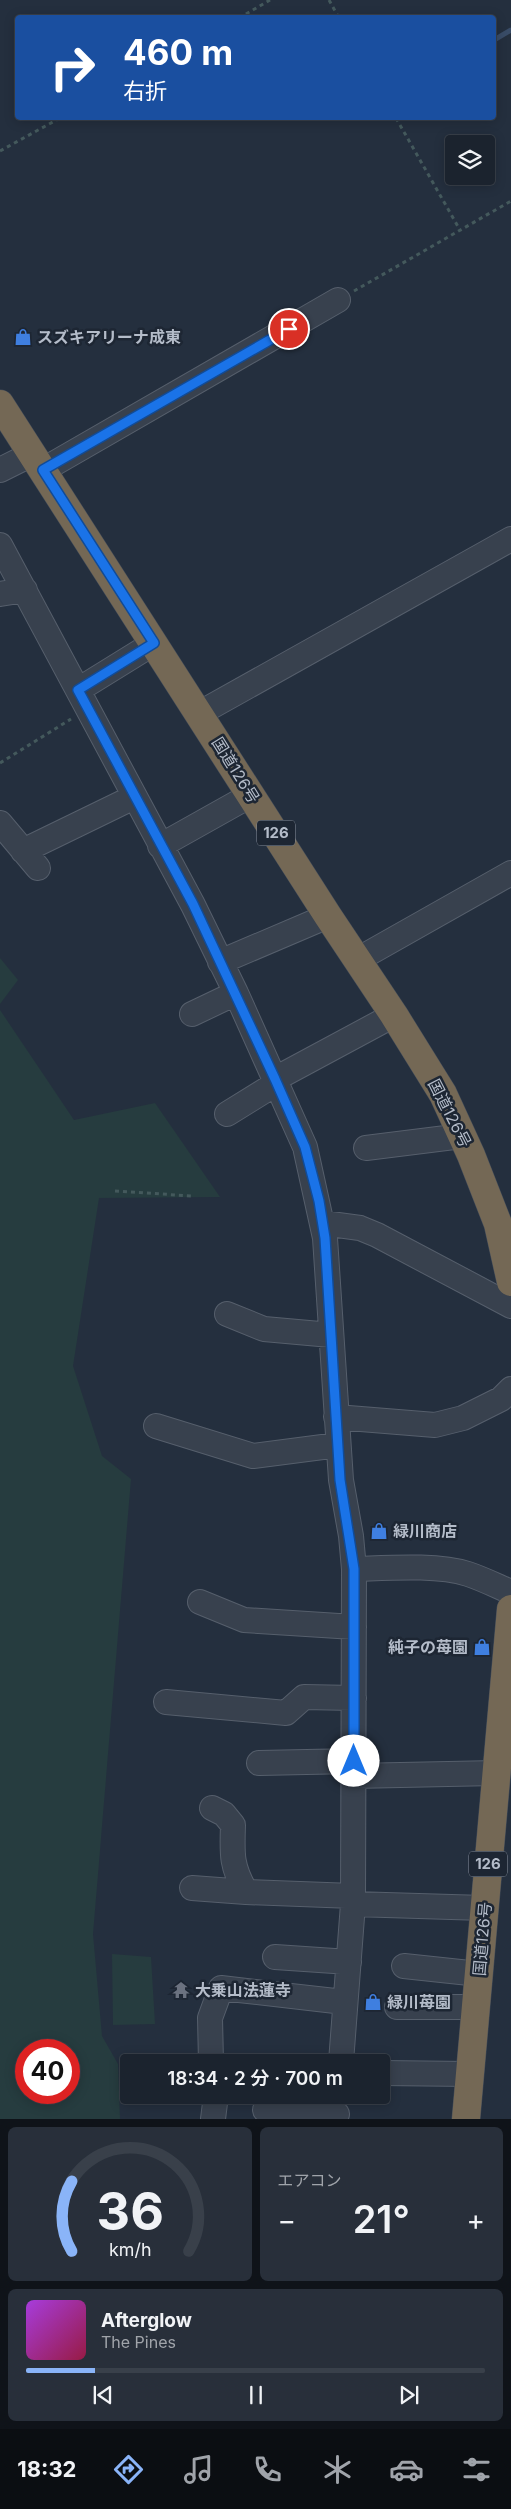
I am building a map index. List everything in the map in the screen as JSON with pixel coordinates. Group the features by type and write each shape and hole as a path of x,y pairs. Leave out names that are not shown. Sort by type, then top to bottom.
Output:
{"highway":[{"name":"国道126号","path":"0,404 443,1094 498,1224 511,1282"},
{"name":"国道126号","path":"466,2119 511,1609"}],"street":[{"path":"0,470 37,462 338,300"},
{"path":"200,714 511,539"},
{"path":"0,545 160,846 193,904 305,1147 322,1223 338,1445 354,1569 353,1900 341,2054"},
{"path":"0,594 25,590"},
{"path":"82,700 154,643"},
{"path":"160,846 251,795"},
{"path":"0,823 31,859 134,797"},
{"path":"357,960 511,873"},
{"path":"220,962 328,916"},
{"path":"192,1014 236,994"},
{"path":"227,1114 276,1081 394,1015"},
{"path":"366,1148 462,1136"},
{"path":"322,1223 360,1228 378,1235 511,1306"},
{"path":"226,1314 264,1329 331,1335"},
{"path":"336,1417 435,1425 463,1418 502,1399 511,1389"},
{"path":"156,1426 254,1456 338,1445"},
{"path":"354,1569 397,1567 449,1571 467,1574 511,1592"},
{"path":"200,1602 244,1620 354,1627"},
{"path":"166,1702 286,1712 304,1697 354,1698"},
{"path":"259,1763 496,1773"},
{"path":"212,1808 224,1814 233,1825 232,1860 235,1873 246,1892"},
{"path":"192,1888 484,1908"},
{"path":"275,1957 349,1962"},
{"path":"404,1966 478,1974"},
{"path":"211,2054 210,2018 221,1988 344,2002"},
{"path":"397,2007 476,2007"},
{"path":"390,2073 470,2074"},
{"path":"213,2119 215,2104"},
{"path":"265,2110 298,2107 337,2109"}],"path":[{"path":"244,15 270,0"},
{"path":"329,0 337,15"},
{"path":"0,151 56,120"},
{"path":"397,120 460,230"},
{"path":"338,300 511,201"},
{"path":"0,764 82,700"},
{"path":"115,1191 192,1196"}],"green space":[{"path":"0,958 18,980 0,1004"},
{"path":"0,1010 74,1120 155,1103 220,1197 99,1198 73,1366 102,1456 131,1479 93,1934 102,2036 118,2064 120,2119 0,2119"},
{"path":"112,1954 151,1957 155,2024 113,2025"}],"waterway":[{"path":"496,39 511,30"}],"place":[{"name":"スズキアリーナ成東","path":"23,337"},
{"name":"緑川商店","path":"379,1531"},
{"name":"純子の苺園","path":"482,1647"},
{"name":"大乗山法蓮寺","path":"181,1990"},
{"name":"緑川苺園","path":"373,2002"}],"route":[{"path":"289,329 43,470 154,643 78,690 160,846 193,904 236,994 305,1147 319,1201 325,1238 340,1480 354,1569 354,1761"}]}
